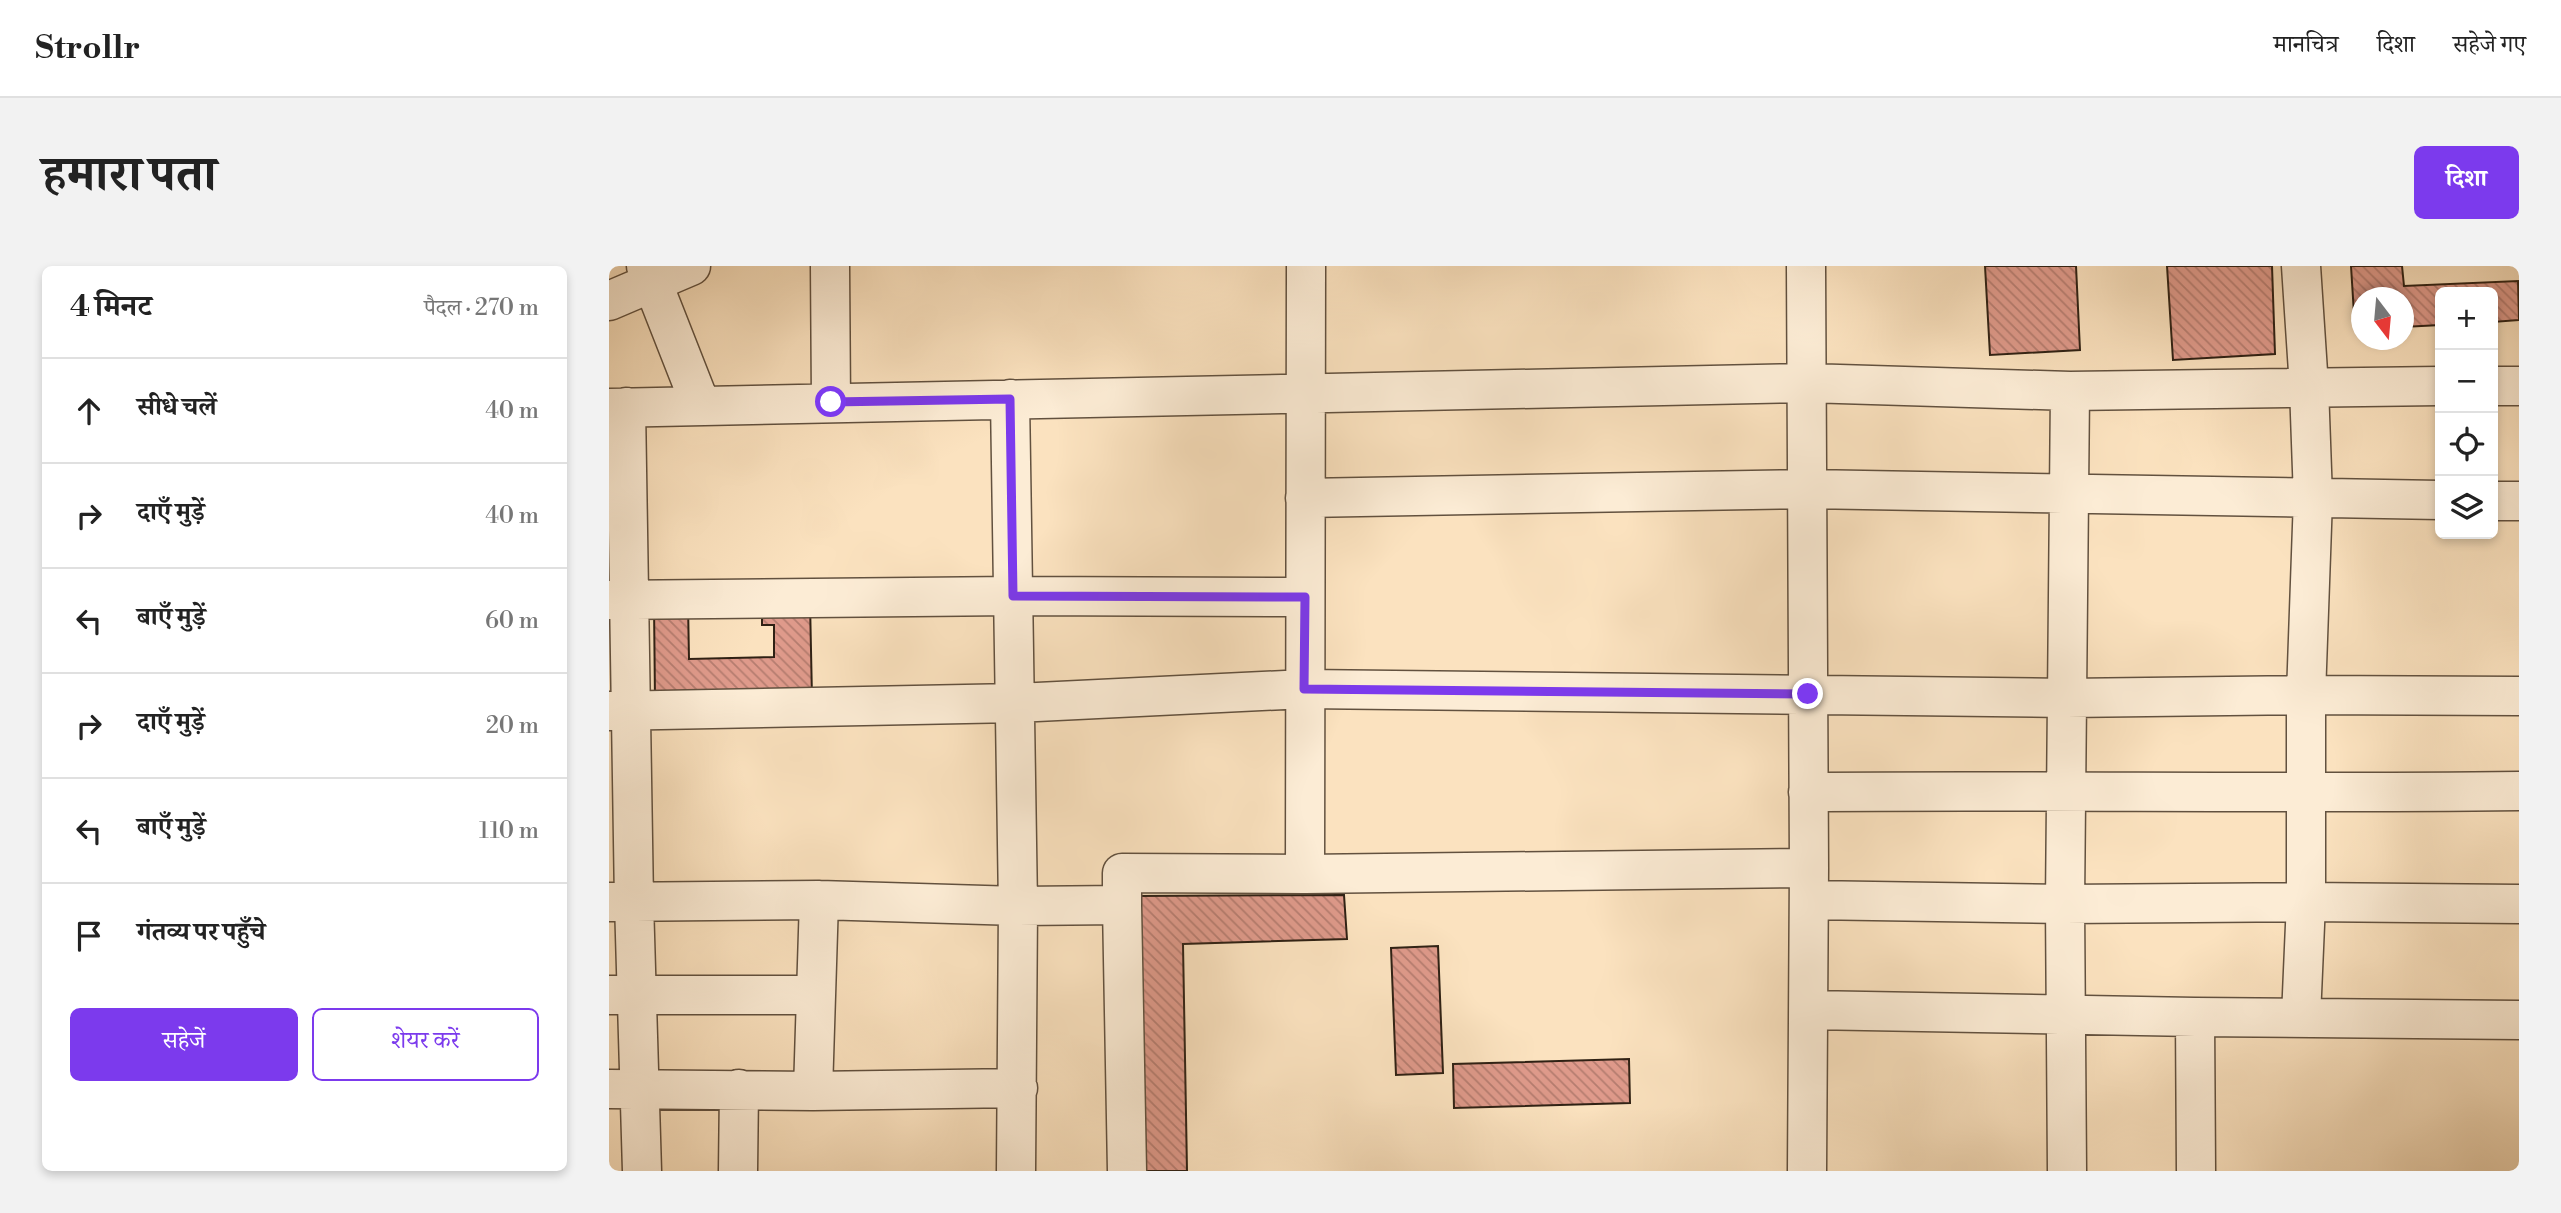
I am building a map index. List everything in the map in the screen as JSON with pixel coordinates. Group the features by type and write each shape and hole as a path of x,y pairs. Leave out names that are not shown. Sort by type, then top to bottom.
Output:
{"street":[{"path":"609,301 649,274 691,266"},
{"path":"830,266 831,402"},
{"path":"1304,874 1306,266"},
{"path":"1806,266 1809,884 1807,1171"},
{"path":"2301,266 2313,498 2307,695 2306,902 2301,1017"},
{"path":"649,274 701,406"},
{"path":"642,1171 624,1089 617,408 1807,383 2070,391 2435,386"},
{"path":"2498,386 2519,386"},
{"path":"2067,1171 2065,904 2070,391"},
{"path":"1010,399 1019,906 1016,1171"},
{"path":"1305,498 1807,489 2435,500"},
{"path":"2498,501 2519,501"},
{"path":"619,599 1305,597"},
{"path":"621,711 1016,703 1304,689 2067,698 2519,696"},
{"path":"1808,792 2067,790 2306,794 2519,791"},
{"path":"1127,1171 1122,873 1809,884 2065,904 2519,904"},
{"path":"621,902 819,900 1019,906 1122,905"},
{"path":"813,1091 819,900"},
{"path":"623,995 815,995"},
{"path":"1809,1010 2519,1020"},
{"path":"2195,1017 2196,1171"},
{"path":"624,1089 813,1091 1018,1088"},
{"path":"739,1089 739,1171"}],"building":[{"path":"1985,266 2076,266 2080,350 1990,355"},
{"path":"2167,266 2272,266 2275,354 2173,360"},
{"path":"2351,266 2402,266 2404,286 2518,281 2519,320 2498,322 2498,287 2435,287 2435,325 2414,326 2414,287 2352,287"},
{"path":"810,602 812,698 655,700 654,605 688,604 689,659 774,657 774,625 762,625 762,603"},
{"path":"1344,895 1347,939 1183,944 1187,1171 1142,1171 1136,896"},
{"path":"1438,946 1443,1073 1396,1075 1391,948"},
{"path":"1629,1059 1630,1103 1454,1108 1453,1064"}],"route":[{"path":"831,402 1010,399 1013,596 1305,597 1304,689 1808,694"}]}
